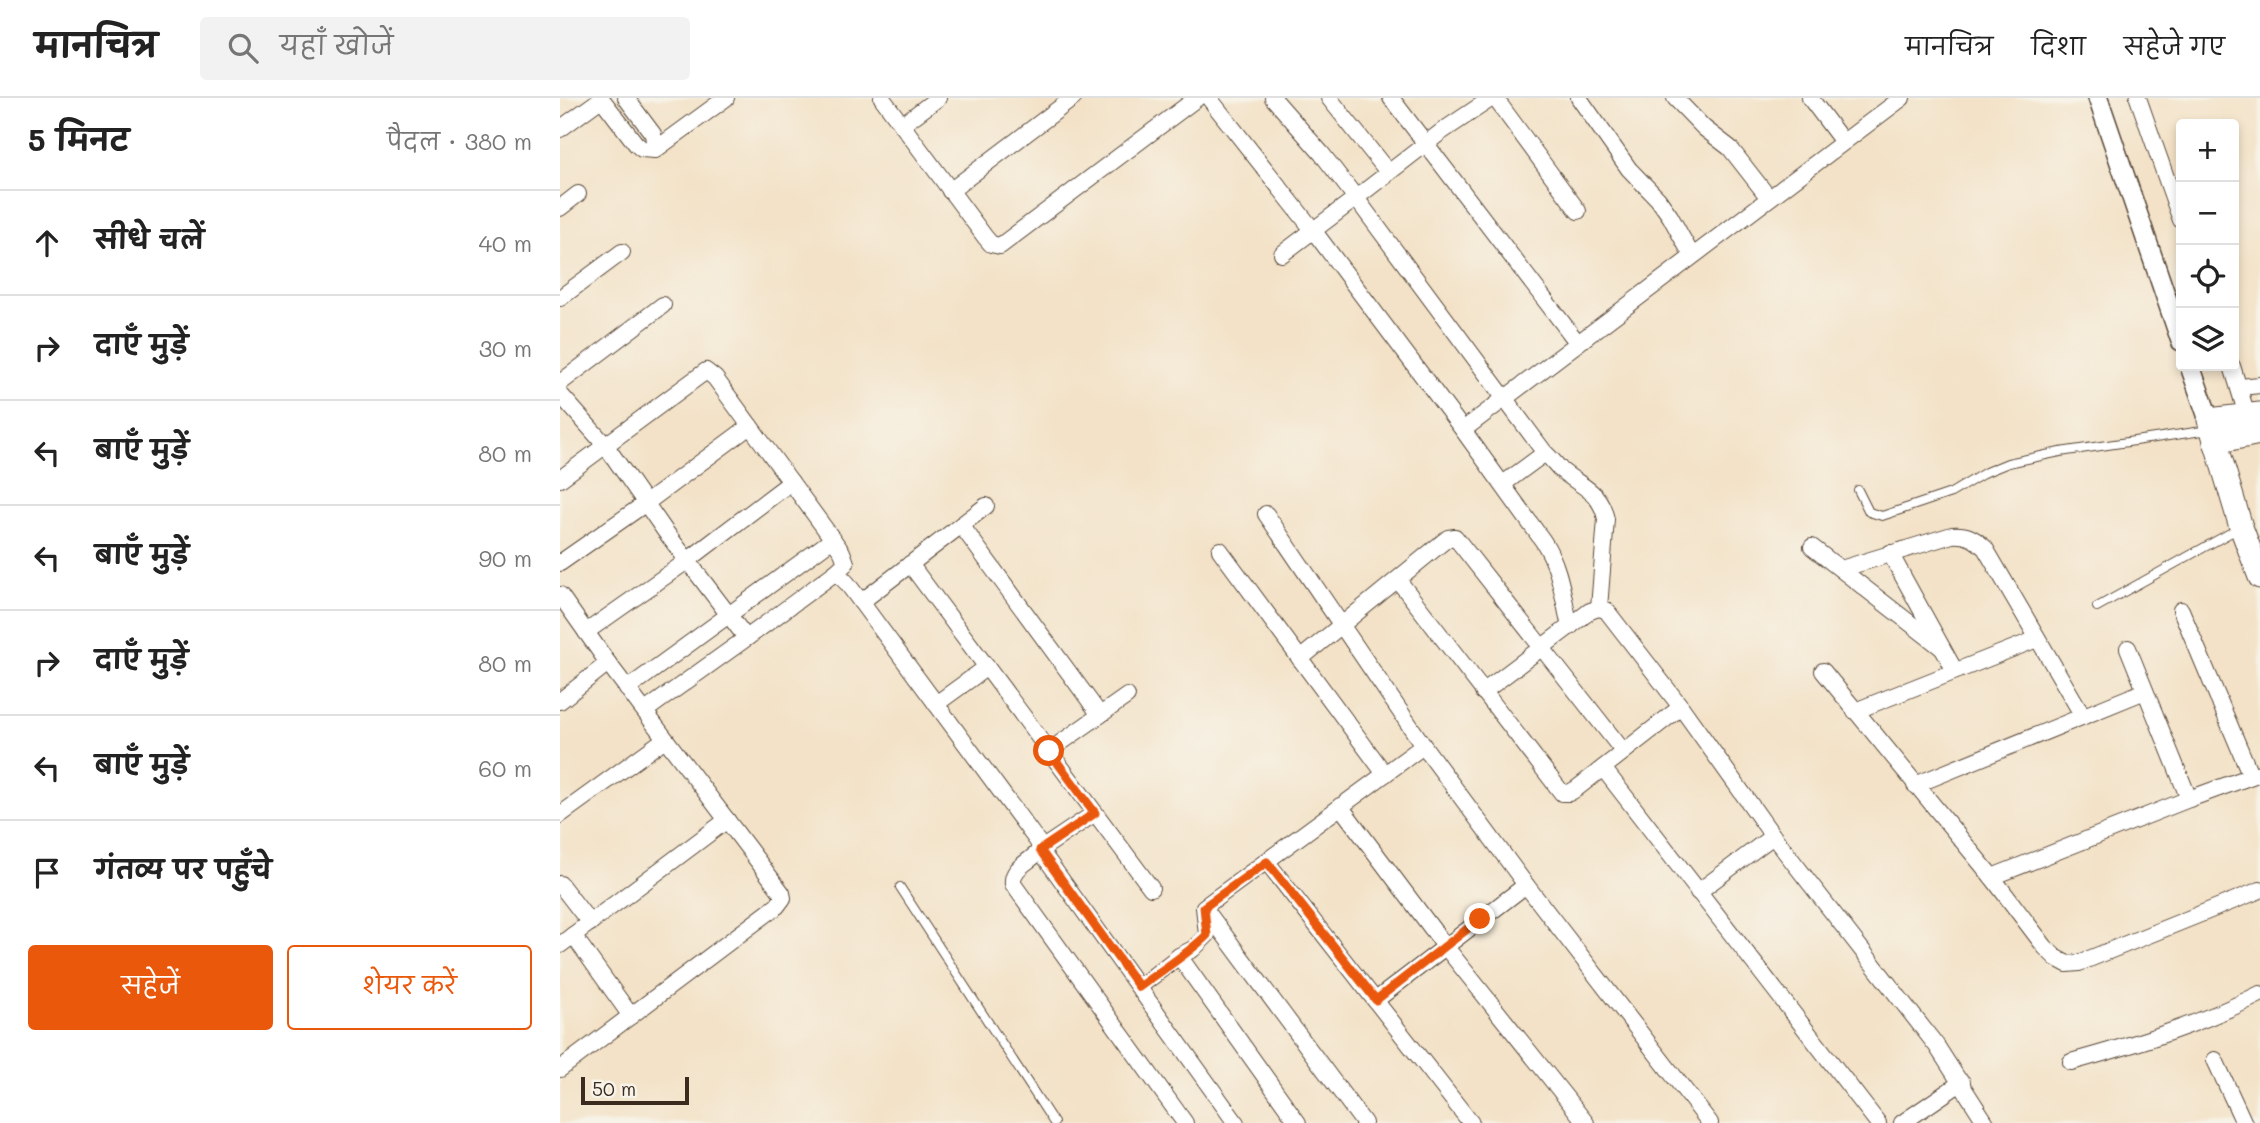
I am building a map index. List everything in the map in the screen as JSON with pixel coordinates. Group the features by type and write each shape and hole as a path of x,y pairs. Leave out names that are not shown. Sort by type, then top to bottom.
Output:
{"main road":[{"path":"2235,427 2260,577"}],"street":[{"path":"560,129 601,98 636,144 642,149 655,150 726,98"},
{"path":"626,98 653,134 655,150"},
{"path":"882,98 985,237 991,244 1000,246 1197,98"},
{"path":"902,125 938,98"},
{"path":"950,191 1073,98"},
{"path":"1209,98 1313,230 1503,484 1552,554 1570,627"},
{"path":"1273,98 1356,198 1545,453 1561,469 1593,492 1603,505 1606,519 1599,608"},
{"path":"1329,98 1388,172"},
{"path":"1391,98 1577,342"},
{"path":"1282,254 1474,103 1493,98 1578,211"},
{"path":"1579,98 1629,169 1664,207 1692,256"},
{"path":"1675,98 1697,122 1730,148 1769,198"},
{"path":"1810,98 1843,142"},
{"path":"1463,430 1902,98"},
{"path":"2098,98 2176,326"},
{"path":"2138,98 2176,206"},
{"path":"560,208 578,194"},
{"path":"560,298 622,252"},
{"path":"560,383 663,305"},
{"path":"560,479 706,371 715,378 845,558 846,563 836,572 645,711"},
{"path":"2194,371 2235,427"},
{"path":"2234,371 2240,387 2235,427"},
{"path":"2240,387 2260,385"},
{"path":"560,394 606,446 687,561 748,638"},
{"path":"560,564 750,426"},
{"path":"1503,484 1545,453"},
{"path":"586,632 687,561 791,482"},
{"path":"861,602 986,506"},
{"path":"1266,514 1425,748 1526,885 1710,1123"},
{"path":"961,525 1100,715"},
{"path":"1841,569 1952,535 1965,534 1976,540 1984,548 2083,716"},
{"path":"1300,659 1448,538 1455,537 1623,751"},
{"path":"627,689 833,539"},
{"path":"1812,547 1942,648"},
{"path":"1220,550 1385,774"},
{"path":"1890,553 1955,671"},
{"path":"910,564 1151,888"},
{"path":"836,572 1035,837 1040,850 1236,1123"},
{"path":"1398,580 1562,793 1576,789 1681,706"},
{"path":"560,595 627,689 782,893 781,902 560,1069"},
{"path":"1483,692 1590,611 1599,608 1606,610 1681,706 1773,836 1936,1045 1986,1123"},
{"path":"1992,877 2256,774 2181,610"},
{"path":"1854,711 2038,639"},
{"path":"2128,648 2189,799"},
{"path":"560,701 608,663"},
{"path":"936,705 987,667"},
{"path":"1823,671 1992,877 2045,947 2067,964 2079,963 2260,890"},
{"path":"1915,785 2145,691"},
{"path":"1049,751 1127,696"},
{"path":"560,816 665,739"},
{"path":"1204,907 1419,749 1425,748"},
{"path":"1603,768 1878,1123"},
{"path":"1340,806 1445,946 1586,1123"},
{"path":"1095,813 1040,850 1016,871 1012,878 1013,884 1185,1123"},
{"path":"631,1016 567,940 727,820"},
{"path":"1699,892 1773,836"},
{"path":"1267,862 1471,1123"},
{"path":"560,884 590,923"},
{"path":"1376,1000 1526,885"},
{"path":"1139,987 1179,956 1193,949 1207,935 1204,907"},
{"path":"1204,907 1364,1123"},
{"path":"1179,956 1298,1123"},
{"path":"2071,1062 2193,1024 2260,994"},
{"path":"2215,1060 2244,1123"},
{"path":"1902,1123 1962,1082"}],"lane":[{"path":"1858,490 1869,512 1882,516 1951,493 1986,471 2008,463 2073,450 2235,427"},
{"path":"2097,607 2253,539"},
{"path":"900,887 1054,1123"}],"route":[{"path":"1049,751 1095,813 1040,850 1139,987 1179,956 1193,949 1207,935 1204,907 1267,862 1376,1000 1480,919"}]}
